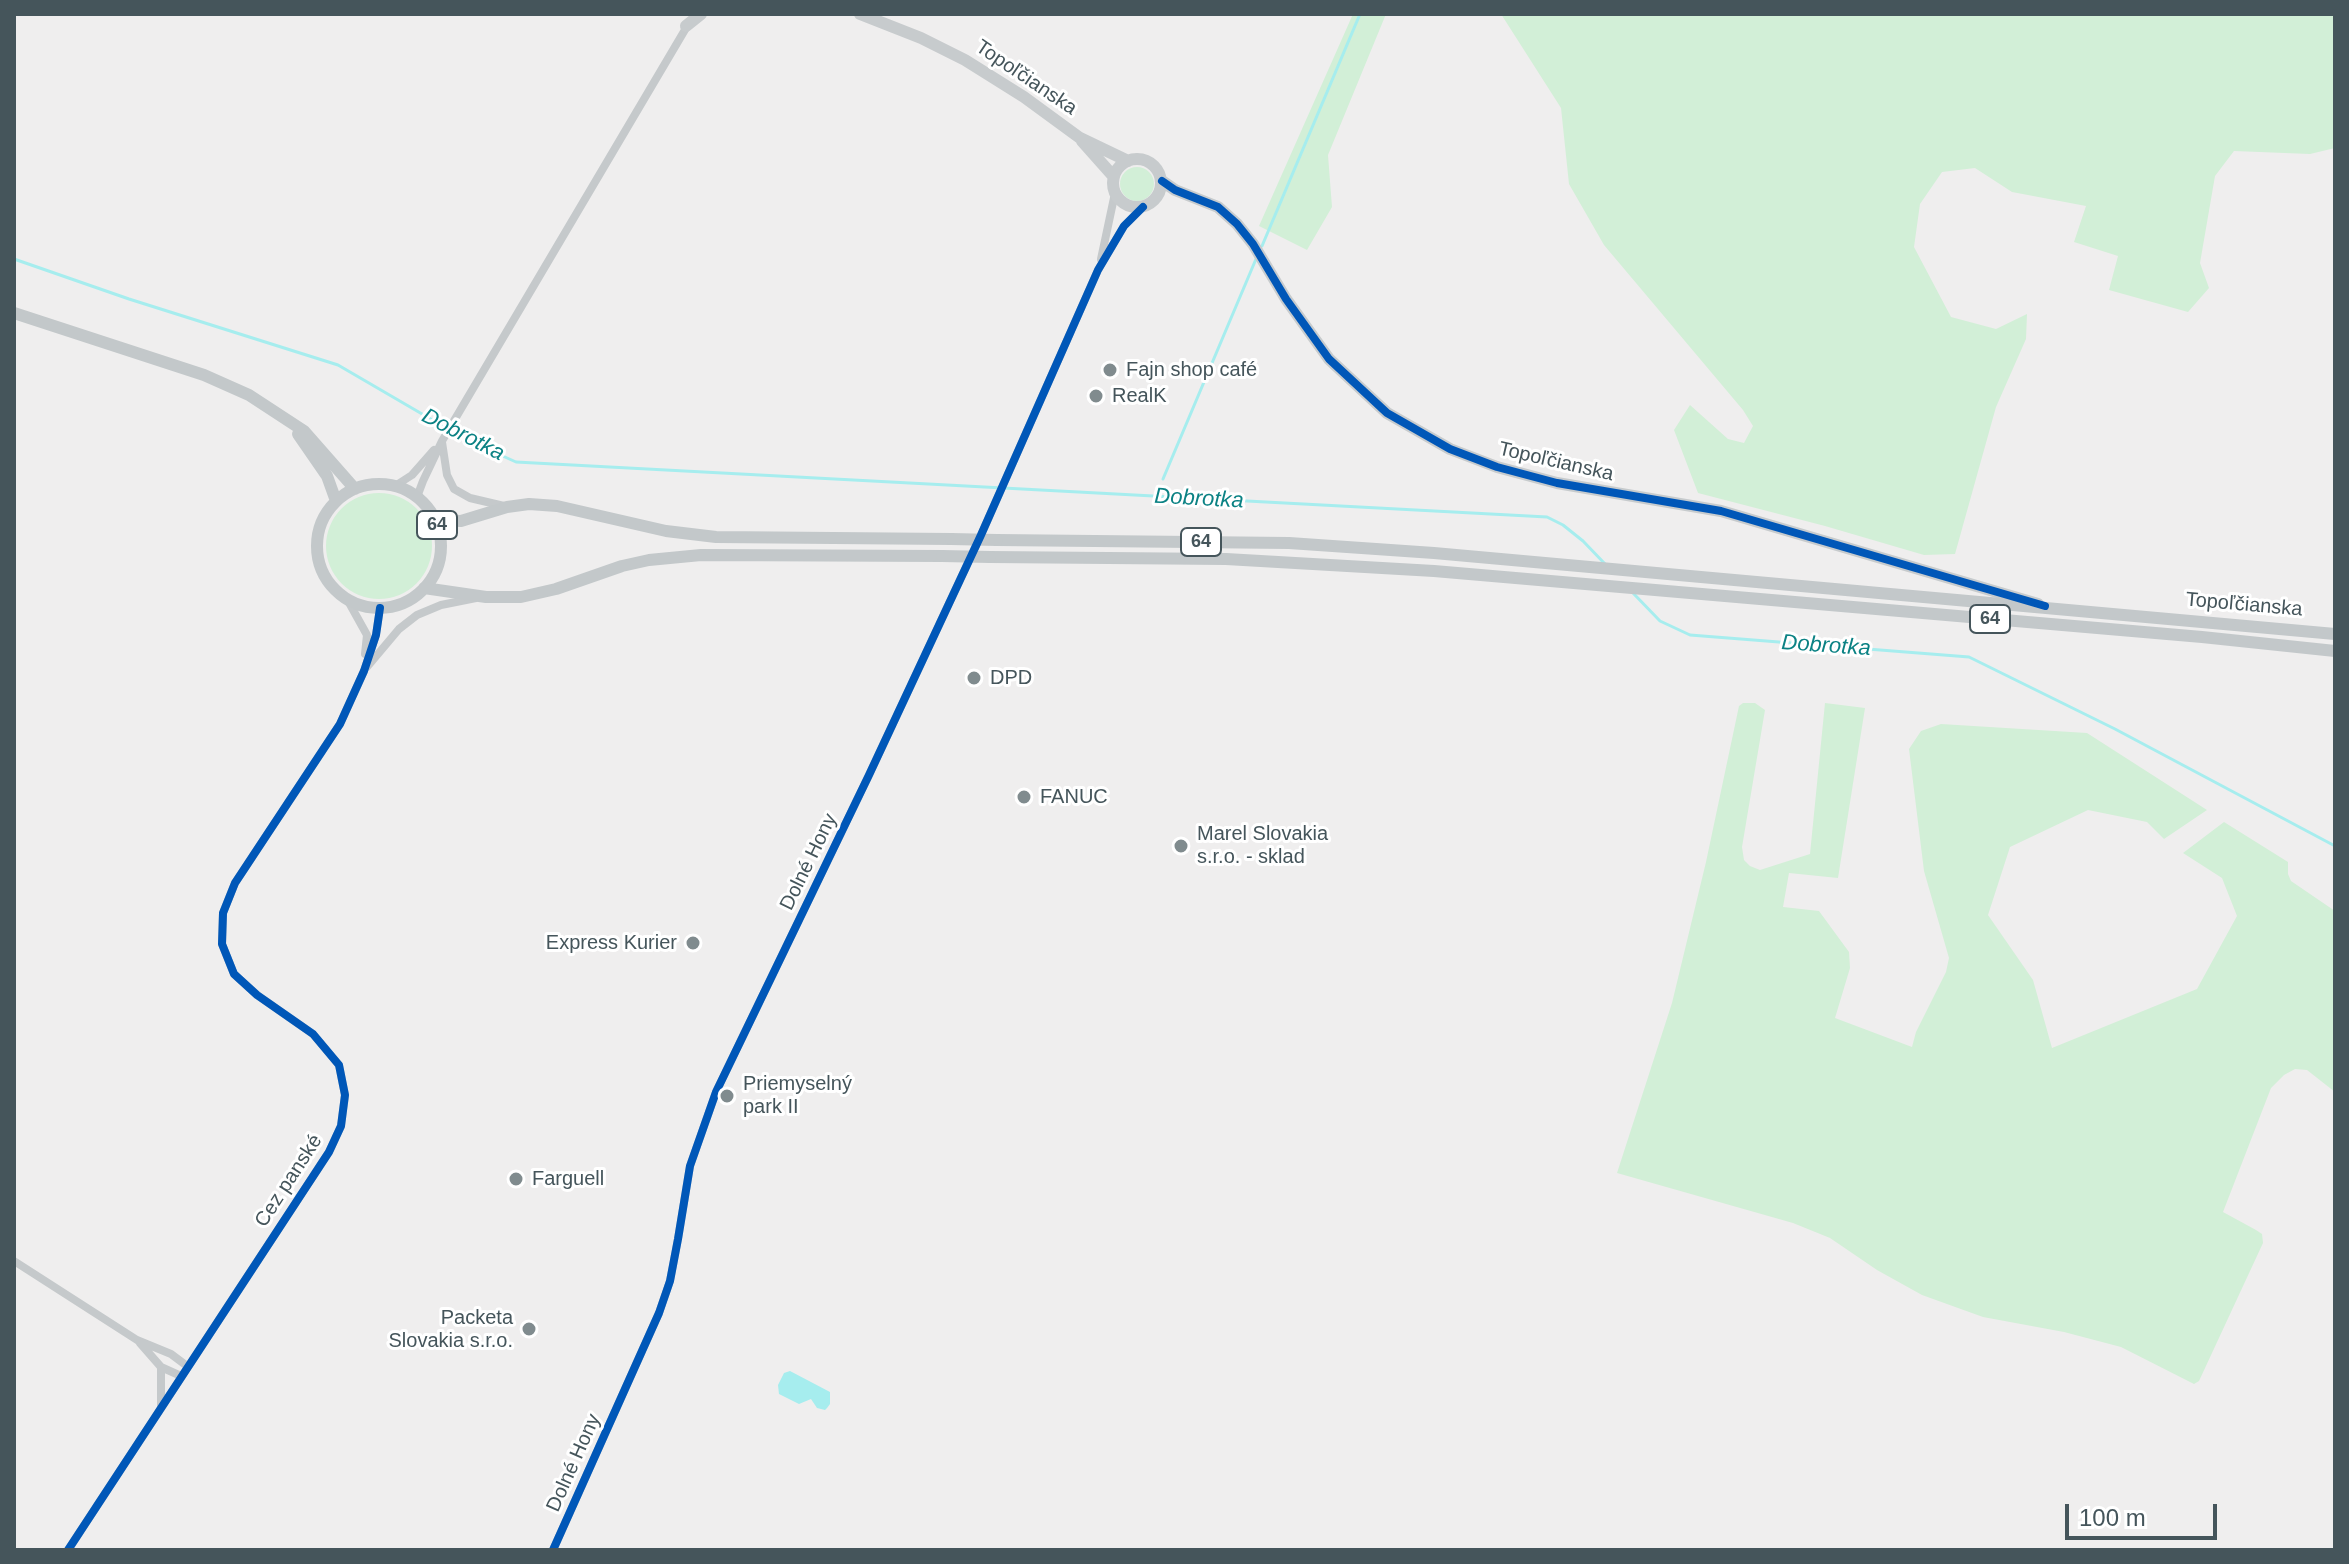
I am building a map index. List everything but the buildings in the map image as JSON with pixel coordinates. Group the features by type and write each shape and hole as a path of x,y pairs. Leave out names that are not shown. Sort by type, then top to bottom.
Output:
{"main road":[{"path":"14,313 204,375 249,395 304,431 355,489"},
{"path":"289,422 327,476 336,501"},
{"path":"395,486 381,484 355,489 336,501 323,520 318,535 317,551 321,567 328,581 347,599 363,606 380,608 396,605 411,599 424,588"},
{"name":"64","path":"395,486 417,497 435,520 440,537 440,556 435,573 424,588 486,597 521,597 622,566 701,555 1288,561 2202,637 2335,651"},
{"name":"64","path":"435,520 461,521 507,507 529,504 557,506 666,531 716,537 1289,543 2045,606"},
{"name":"Topoľčianska","path":"2045,606 2335,634"}],"street":[{"path":"417,497 455,418 691,18 701,14"},
{"name":"Topoľčianska","path":"860,14 921,38 965,60 1024,97 1080,138 1128,161"},
{"name":"Topoľčianska","path":"1080,138 1114,177"},
{"path":"1139,159 1150,162 1158,170 1162,181 1156,198 1143,207 1127,205 1115,193 1114,177 1119,167 1128,161 1139,159"},
{"name":"Topoľčianska","path":"1162,181 1175,190 1218,207 1237,224 1312,337 1347,378 1387,413 1450,449 1516,473 1557,483 1721,511 2045,606"},
{"name":"Dolné Hony","path":"1098,270 1115,193"},
{"name":"Dolné Hony","path":"553,1550 659,1313 673,1267 690,1166 716,1092 869,775 1098,270 1124,226 1143,207"},
{"path":"395,486 412,475 442,441"},
{"path":"442,441 447,475 454,489 470,498 507,507"},
{"path":"364,671 399,629 417,615 441,605 486,597"},
{"path":"347,599 367,635 364,671"},
{"path":"364,671 376,635 380,608"},
{"name":"Cez panské","path":"68,1550 329,1152 341,1126 345,1095 339,1065 313,1034 257,995 234,974 222,944 223,913 235,883 340,724 364,671"},
{"path":"14,1261 137,1340 171,1354 187,1366"},
{"path":"137,1340 161,1367 181,1376"},
{"path":"160,1407 161,1367"}],"green space":[{"path":"1353,14 1386,14 1328,155 1332,207 1307,250 1259,226"},
{"path":"1501,14 2335,14 2335,148 2310,154 2234,151 2215,176 2200,263 2209,288 2188,312 2109,290 2118,256 2074,242 2086,206 2012,192 1975,168 1942,172 1920,204 1914,247 1951,317 1996,329 2027,314 2026,339 1996,407 1955,554 1924,555 1698,493 1674,430 1690,405 1728,439 1744,443 1753,426 1743,410 1604,245 1569,184 1561,108"},
{"path":"1137,167 1149,172 1154,184 1149,196 1137,201 1125,196 1120,184 1125,172"},
{"path":"379,493 399,497 417,508 428,526 432,546 428,566 417,584 399,595 379,599 359,595 341,584 330,566 326,546 330,526 341,508 359,497"},
{"path":"1755,703 1765,710 1742,847 1744,860 1760,870 1810,854 1825,703 1865,708 1838,878 1789,873 1783,907 1819,911 1849,952 1850,968 1835,1018 1912,1047 1916,1032 1946,972 1949,958 1924,871 1909,749 1921,731 1941,724 2087,733 2207,810 2164,839 2147,822 2088,810 2010,847 1988,915 2033,980 2052,1048 2197,989 2237,916 2222,878 2183,853 2224,822 2288,862 2291,881 2335,911 2335,1092 2307,1070 2295,1069 2271,1088 2223,1212 2262,1234 2263,1243 2199,1381 2194,1384 2121,1347 2064,1332 1983,1317 1922,1295 1877,1270 1830,1238 1793,1223 1617,1173 1672,1003 1739,706"}],"water":[{"path":"790,1371 830,1392 830,1404 825,1410 817,1408 811,1399 799,1404 779,1394 778,1385 784,1373"}],"waterway":[{"path":"1262,246 1360,14"},
{"name":"Dobrotka","path":"14,259 338,365 465,439 516,462 1547,517 1583,541 1606,565"},
{"path":"1163,479 1256,259"},
{"name":"Dobrotka","path":"1633,593 1660,621 1690,635 1969,657 2115,729 2335,846"}],"cycle path":[{"path":"1162,181 1175,190 1218,207 1237,224 1329,359 1387,413 1450,449 1497,467 1557,483 1721,511 2045,606"},
{"path":"553,1550 659,1313 670,1281 690,1166 716,1092 981,535 1098,270 1124,226 1143,207"},
{"path":"68,1550 329,1152 341,1126 345,1095 339,1065 313,1034 257,995 234,974 222,944 223,913 235,883 340,724 364,671 376,635 380,608"}],"place":[{"name":"Fajn shop café","path":"1110,370"},
{"name":"RealK","path":"1096,396"},
{"name":"DPD","path":"974,678"},
{"name":"FANUC","path":"1024,797"},
{"name":"Marel Slovakia s.r.o. - sklad","path":"1181,846"},
{"name":"Express Kurier","path":"693,943"},
{"name":"Priemyselný park II","path":"727,1096"},
{"name":"Farguell","path":"516,1179"},
{"name":"Packeta Slovakia s.r.o.","path":"529,1329"}]}
